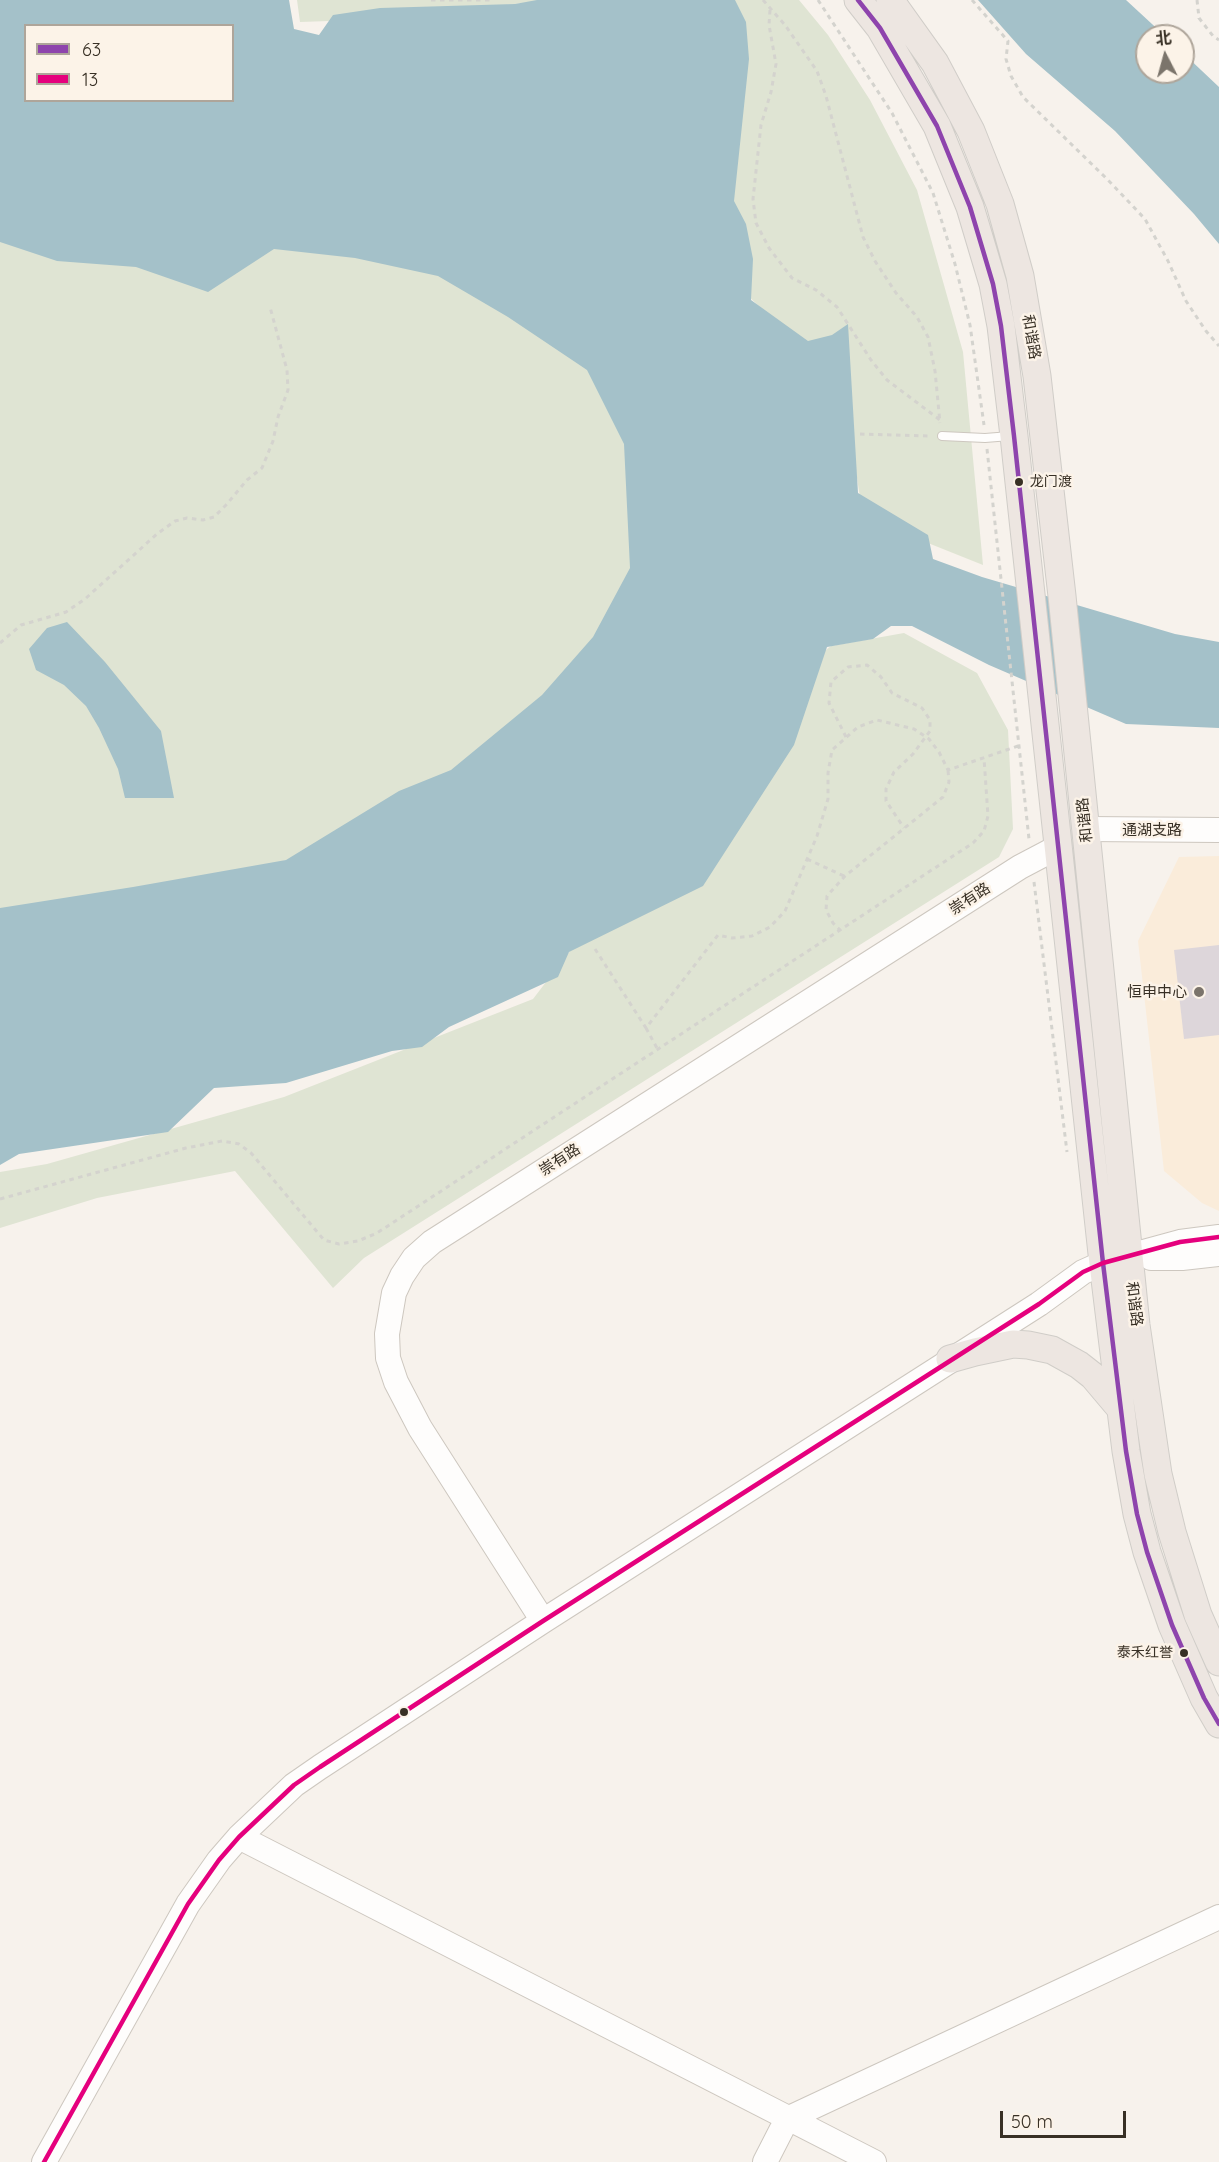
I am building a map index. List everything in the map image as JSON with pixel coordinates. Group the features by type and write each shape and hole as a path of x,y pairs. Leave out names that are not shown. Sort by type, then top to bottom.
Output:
{"main road":[{"name":"和谐路","path":"858,0 880,28 937,126 970,207 993,284 1014,436 1058,847 1115,1260 1158,1474 1184,1575 1198,1615 1219,1662"},
{"name":"和谐路","path":"890,0 935,63 966,122 1003,214 1020,276 1033,347 1085,823 1115,1260 1120,1408 1137,1514 1147,1552 1172,1626 1204,1698 1219,1724"},
{"path":"950,1359 1014,1344 1056,1351 1093,1376 1120,1408"}],"street":[{"name":"通湖支路","path":"1085,823 1219,830"},
{"name":"崇有路","path":"543,1621 420,1428 396,1382 388,1358 387,1334 394,1293 402,1276 414,1258 432,1242 1031,860 1058,847"},
{"path":"44,2162 188,1904 219,1860 239,1837 294,1785 543,1621 1039,1304 1083,1272 1115,1260 1180,1242 1219,1237"},
{"path":"1115,1260 1182,1258 1219,1254"},
{"path":"239,1837 874,2162"},
{"path":"765,2162 787,2119 1219,1917"}],"lane":[{"path":"942,436 985,438 1014,436"}],"path":[{"path":"431,0 490,0"},
{"path":"763,0 804,50 818,72 863,237 875,261 896,293 917,317 928,337 935,371 942,436 860,434"},
{"path":"818,0 892,113 933,193 955,264 970,325 985,438 1031,860 1068,1154"},
{"path":"972,0 1008,40 1006,59 1011,76 1023,97 1145,219 1186,301 1219,346"},
{"path":"1197,0 1199,18 1219,40"},
{"path":"770,8 769,25 776,64 771,93 761,125 753,199 756,223 769,248 792,278 816,290 837,307 871,360 887,380 940,420"},
{"path":"0,643 21,625 66,612 85,599 174,521 187,518 203,520 214,517 247,480 262,468 273,441 278,417 288,390 287,370 270,307"},
{"path":"846,737 829,703 831,682 848,667 867,665 881,677 892,693 922,708 930,720 930,731 913,754 894,772 886,789 886,801 904,828"},
{"path":"646,1028 718,935 732,938 752,936 770,927 785,910 817,836 828,799 828,773 832,750 858,727 877,720 914,729 926,737 939,752 948,770 949,782 943,797 845,876 827,896 826,910 833,923 841,931"},
{"path":"948,770 1018,746"},
{"path":"0,1199 186,1148 222,1141 239,1144 251,1153 324,1240 339,1244 358,1241 377,1233 973,843 984,831 988,816 984,759"},
{"path":"807,859 845,876"},
{"path":"595,949 658,1050"}],"shaded area":[{"path":"1219,856 1219,1211 1202,1203 1164,1171 1138,941 1179,857"}],"green space":[{"path":"297,0 549,0 388,19 300,22"},
{"path":"710,0 799,0 828,35 870,100 917,190 963,352 983,565 863,517 843,387 741,289"},
{"path":"0,219 391,222 592,315 666,547 492,797 0,948"},
{"path":"904,633 977,673 1008,730 1013,829 999,857 364,1258 333,1288 235,1171 97,1198 0,1228 0,1172 47,1164 284,1097 533,999 569,952 808,664 831,646"}],"water":[{"path":"0,0 289,0 294,29 319,35 333,15 380,8 515,4 537,0 735,0 746,22 749,59 734,201 746,224 753,259 751,300 808,341 832,335 848,324 858,493 928,535 933,559 982,577 1175,634 1219,642 1219,728 1126,724 989,665 912,626 891,626 873,639 827,647 794,745 703,886 569,952 558,977 449,1027 422,1047 392,1051 286,1083 214,1088 168,1132 19,1154 0,1165 0,908 286,860 399,791 451,770 542,695 593,637 630,568 624,444 587,370 508,317 438,276 355,258 274,249 208,292 136,267 57,261 0,242"},
{"path":"978,0 1126,0 1152,24 1135,24 1135,84 1195,84 1195,64 1219,87 1219,244 1194,214 1115,131 1026,54"},
{"path":"67,622 105,662 161,731 174,798 125,798 118,769 86,706 64,685 36,670 29,649 47,628"}],"building":[{"name":"恒申中心","path":"1219,945 1219,1035 1184,1039 1174,950"}],"transit line":[{"name":"63","path":"858,0 880,28 937,126 970,207 993,284 1001,326 1014,436 1103,1263 1126,1451 1137,1514 1147,1552 1172,1625 1204,1698 1219,1724"},
{"name":"13","path":"44,2162 188,1904 219,1860 239,1837 294,1785 543,1621 1039,1304 1083,1272 1103,1263 1180,1242 1219,1237"}],"place":[{"name":"龙门渡","path":"1019,482"},
{"name":"恒申中心","path":"1199,992"},
{"name":"泰禾红誉","path":"1184,1653"}]}
